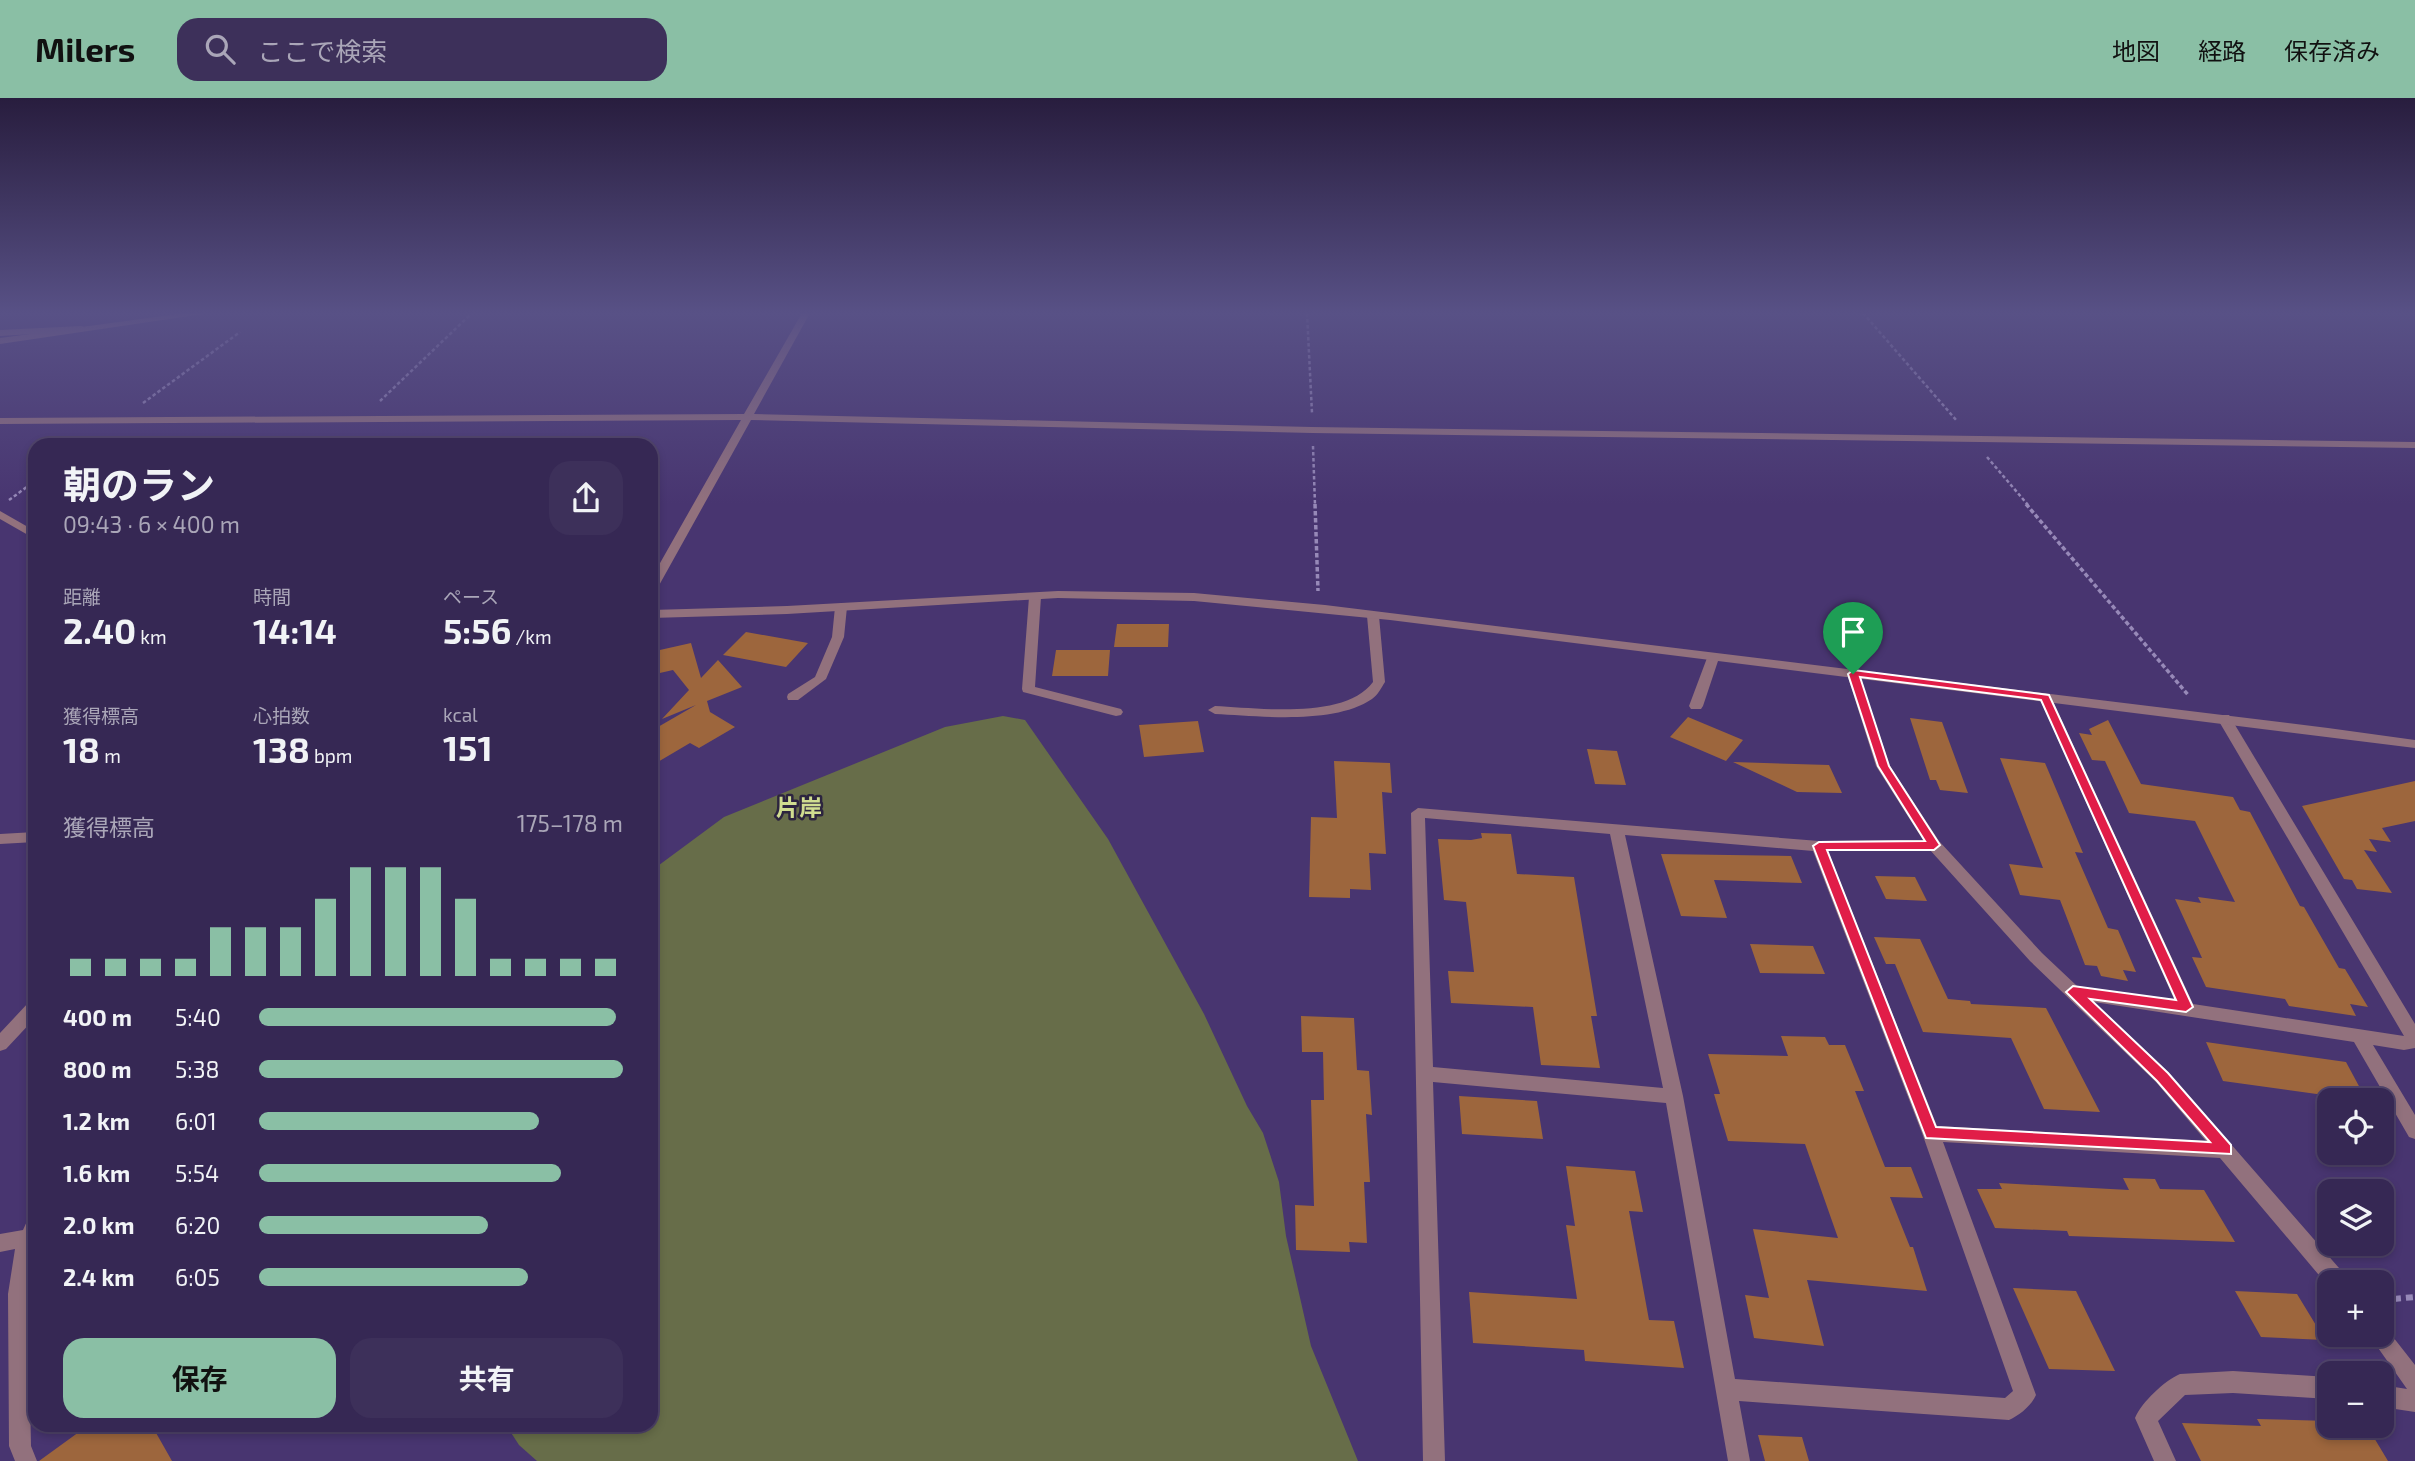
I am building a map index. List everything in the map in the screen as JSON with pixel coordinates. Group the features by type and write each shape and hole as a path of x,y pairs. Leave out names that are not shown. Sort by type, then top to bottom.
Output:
{"street":[{"path":"658,576 770,377"},
{"path":"0,421 747,417 1312,430 2415,445"},
{"path":"0,514 28,532"},
{"path":"1035,597 1028,689 1116,712"},
{"path":"658,614 720,614 1035,597 1193,597 2206,715 2415,744"},
{"path":"793,697 820,679 838,637 841,607"},
{"path":"1215,710 1320,711 1367,700 1376,693 1379,682 1373,617"},
{"path":"1696,706 1713,658"},
{"path":"1853,674 1883,766 1934,845 2073,992 2162,1077 2328,1270"},
{"path":"2045,697 2186,1007"},
{"path":"2073,992 2186,1007 2404,1043 2415,1040 2224,718"},
{"path":"1434,1461 1418,813 1819,846 1934,845"},
{"path":"1617,830 1674,1096 1739,1461"},
{"path":"0,839 28,837"},
{"path":"1727,1390 2009,1409 2025,1395 1931,1133 1819,846"},
{"path":"0,1044 28,1014"},
{"path":"2360,1036 2415,1131"},
{"path":"1425,1074 1674,1096"},
{"path":"1931,1133 2226,1150"},
{"path":"0,1243 28,1233"},
{"path":"26,1461 20,1446 18,1294 23,1255 28,1242"},
{"path":"2388,1347 2415,1382"},
{"path":"2165,1461 2146,1418 2180,1385 2233,1382 2317,1387"},
{"path":"2394,1398 2415,1401"}],"path":[{"path":"119,420 179,377"},
{"path":"361,419 405,377"},
{"path":"1310,377 1318,610"},
{"path":"1918,377 2206,715"},
{"path":"0,507 28,486"},
{"path":"2394,1299 2415,1297"}],"green space":[{"path":"1003,716 1025,720 1108,839 1204,1014 1247,1106 1263,1133 1279,1182 1286,1236 1311,1346 1358,1461 537,1461 519,1445 511,1432 658,1432 658,866 724,817 945,727"}],"building":[{"path":"1117,624 1169,624 1168,647 1114,647"},
{"path":"746,632 808,643 786,667 723,655"},
{"path":"691,643 701,678 718,660 742,687 707,701 710,712 735,727 699,748 690,743 658,762 658,727 696,705 662,719 689,690 673,670 658,673 658,650"},
{"path":"1056,650 1110,650 1108,676 1052,676"},
{"path":"1688,717 1743,740 1726,761 1670,737"},
{"path":"1910,718 1942,722 1968,793 1940,790 1936,780 1930,780"},
{"path":"2108,720 2141,784 2233,797 2240,810 2250,812 2300,906 2304,907 2339,968 2345,969 2368,1007 2350,1004 2356,1016 2289,1006 2285,999 2206,987 2192,957 2202,958 2175,899 2201,903 2198,897 2235,902 2195,821 2129,813 2105,761 2092,760 2079,733 2092,735 2089,729"},
{"path":"1198,721 1204,752 1144,757 1139,725"},
{"path":"1587,749 1617,751 1626,785 1595,784"},
{"path":"2000,758 2045,763 2083,853 2075,852 2108,928 2118,930 2136,972 2123,970 2128,981 2101,976 2097,966 2085,965 2060,900 2020,895 2009,864 2043,868"},
{"path":"1334,761 1390,763 1392,793 1382,792 1386,854 1369,853 1371,890 1350,889 1350,898 1309,897 1311,817 1337,818"},
{"path":"1733,762 1829,765 1842,793 1797,792"},
{"path":"2415,781 2415,821 2382,828 2391,842 2369,839 2377,852 2364,850 2392,893 2357,889 2352,880 2344,879 2302,806"},
{"path":"1481,833 1511,834 1517,874 1574,877 1597,1016 1591,1016 1600,1068 1541,1065 1533,1007 1451,1003 1448,971 1474,972 1466,902 1444,900 1438,839 1471,840 1482,838"},
{"path":"1661,854 1791,856 1802,883 1714,880 1727,918 1681,916"},
{"path":"1875,876 1915,877 1927,901 1886,899"},
{"path":"1874,937 1920,939 1948,999 1970,1001 1971,1004 2046,1008 2100,1112 2044,1109 2011,1038 1923,1032 1895,964 1886,964"},
{"path":"1750,944 1813,946 1825,974 1760,973"},
{"path":"1301,1016 1354,1018 1357,1070 1369,1071 1372,1115 1366,1114 1370,1182 1364,1182 1367,1243 1349,1242 1350,1252 1296,1250 1295,1205 1314,1206 1311,1100 1324,1100 1323,1052 1302,1052"},
{"path":"1781,1036 1825,1037 1829,1045 1845,1045 1864,1091 1855,1091 1885,1167 1911,1167 1923,1198 1890,1197 1910,1247 1913,1247 1927,1291 1807,1280 1824,1346 1754,1338 1745,1295 1769,1298 1753,1229 1838,1238 1805,1144 1728,1141 1714,1094 1720,1094 1708,1054 1788,1056"},
{"path":"2206,1042 2346,1062 2360,1088 2317,1088 2317,1094 2223,1081"},
{"path":"1459,1096 1537,1101 1543,1139 1462,1134"},
{"path":"1566,1166 1635,1171 1643,1212 1629,1211 1649,1320 1674,1321 1684,1368 1585,1361 1584,1350 1473,1343 1469,1292 1577,1299 1566,1225 1575,1226"},
{"path":"2123,1178 2155,1179 2160,1189 2204,1190 2235,1242 2069,1236 2067,1231 1995,1228 1977,1189 2002,1189 1999,1183 2129,1190"},
{"path":"2013,1288 2076,1291 2115,1371 2049,1369"},
{"path":"2235,1291 2297,1294 2317,1327 2317,1340 2261,1337"},
{"path":"2257,1419 2317,1421 2317,1438 2374,1438 2388,1461 2201,1461 2182,1423 2261,1426"},
{"path":"79,1432 156,1432 172,1461 39,1461"},
{"path":"1758,1435 1802,1437 1809,1461 1765,1461"}],"district":[{"name":"片岸","path":"799,808"}],"route":[{"path":"1853,674 2045,697 2186,1007 2073,992 2162,1077 2226,1150 1931,1133 1819,846 1909,848 1934,845 1883,766 1853,674"}]}
